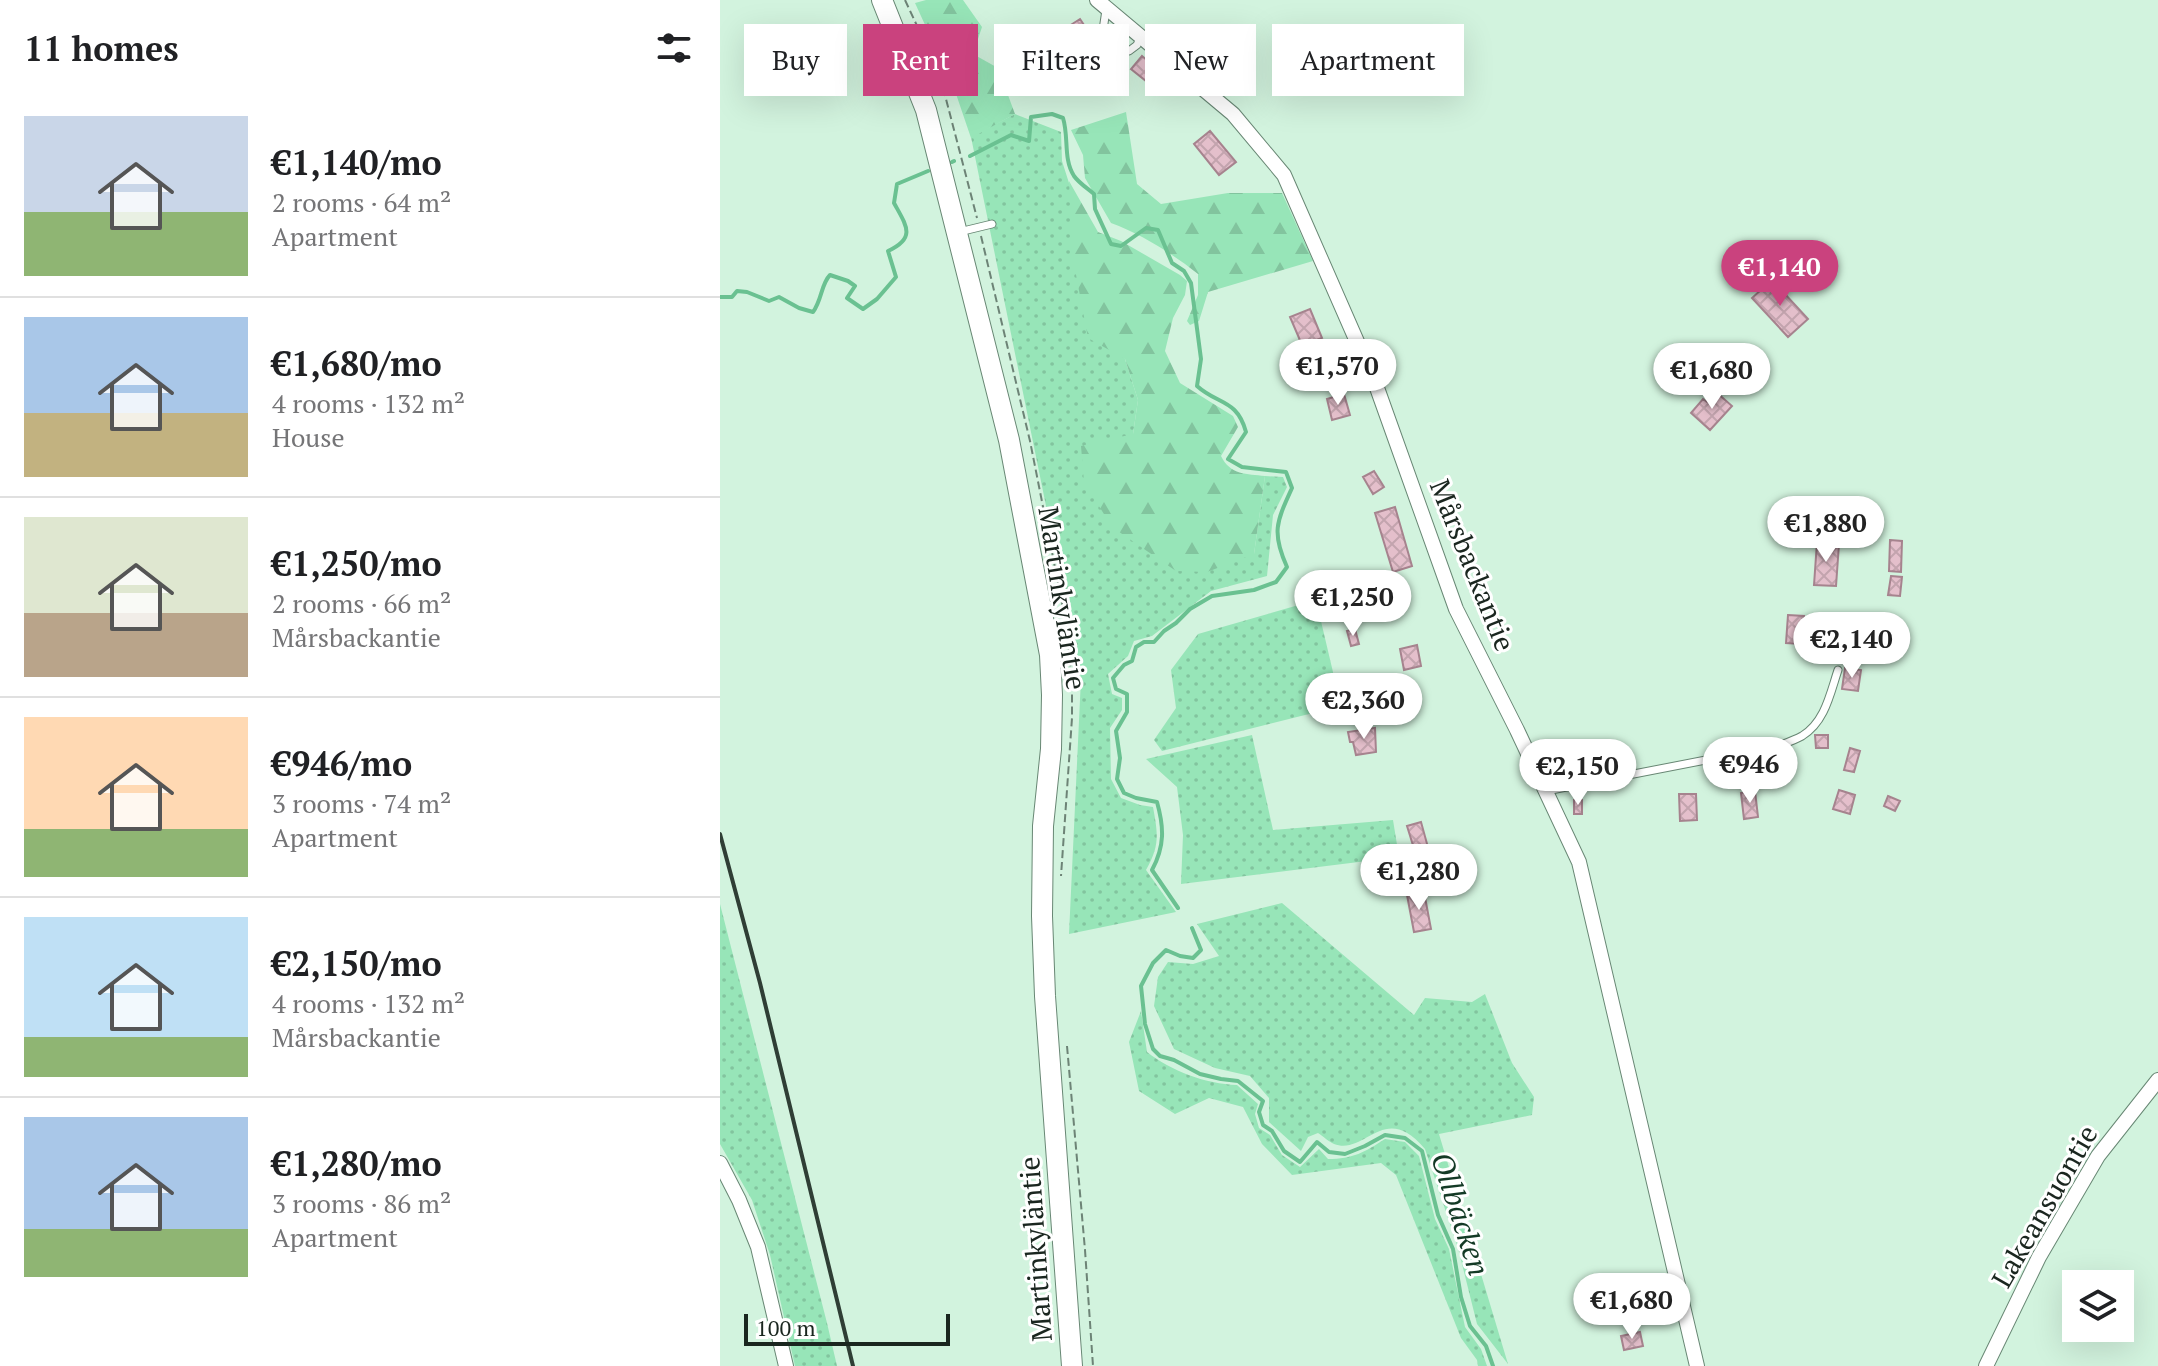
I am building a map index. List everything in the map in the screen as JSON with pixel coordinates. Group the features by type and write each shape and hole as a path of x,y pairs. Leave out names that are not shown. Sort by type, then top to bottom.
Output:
{"street":[{"name":"Martinkyläntie","path":"882,0 926,110 1009,440 1050,655 1051,749 1043,826 1045,996 1072,1366"},
{"name":"Mårsbackantie","path":"1102,4 1233,114 1284,175 1376,385 1456,609 1579,862 1697,1366"},
{"name":"Lakeansuontie","path":"1986,1366 2039,1257 2098,1156 2158,1080"},
{"path":"720,1163 758,1247 786,1366"}],"lane":[{"path":"1102,4 1103,30 1111,40 1129,51 1137,45 1141,36"},
{"path":"956,232 992,224"},
{"path":"1546,791 1778,746 1803,735 1819,721 1838,670"}],"green space":[{"path":"963,0 982,27 978,39 978,24 925,24 915,3"},
{"path":"978,57 994,66 994,96 1008,96 1015,114 971,138 957,96 978,96"},
{"path":"1126,112 1137,184 1161,204 1228,193 1282,193 1313,261 1208,292 1199,321 1190,325 1187,321 1198,295 1198,274 1156,245 1111,223 1085,178 1083,155 1071,130"},
{"path":"1015,114 1061,132 1062,161 1138,400 1133,434 1254,554 1265,476 1283,477 1287,487 1273,515 1267,576 1211,591 1152,636 1134,641 1128,656 1108,674 1112,694 1122,698 1122,710 1110,728 1111,779 1121,798 1153,807 1157,839 1146,870 1176,912 1069,934 1081,678 971,137"},
{"path":"1069,181 1098,232 1121,241 1187,281 1165,351 1180,383 1233,416 1238,427 1221,456 1229,467 1265,476 1254,554 1207,572 1176,571 1112,527 1084,482 1081,446 1133,434 1138,400 1125,359 1088,338 1074,264"},
{"path":"1316,600 1341,706 1162,751 1154,740 1176,708 1171,670 1198,634"},
{"path":"1252,735 1273,830 1393,820 1399,857 1181,884 1183,835 1177,787 1146,759"},
{"path":"1282,903 1414,1015 1425,998 1472,1002 1485,994 1512,1063 1534,1097 1532,1115 1439,1134 1508,1364 1477,1324 1458,1248 1425,1149 1411,1135 1398,1129 1387,1129 1345,1146 1334,1144 1318,1133 1308,1137 1301,1151 1269,1122 1269,1098 1250,1076 1215,1068 1174,1049 1154,1006 1158,977 1168,962 1193,964 1219,956 1197,924"},
{"path":"720,904 837,1366 795,1366 770,1255 752,1200 720,1144"},
{"path":"1141,1011 1147,1052 1189,1075 1237,1085 1258,1104 1255,1114 1259,1128 1270,1135 1282,1155 1300,1167 1319,1149 1328,1159 1345,1158 1385,1139 1405,1142 1419,1156 1435,1219 1449,1249 1465,1327 1481,1349 1487,1366 1478,1366 1461,1338 1396,1175 1381,1163 1292,1175 1262,1144 1243,1107 1209,1098 1175,1114 1139,1091 1129,1042"}],"building":[{"path":"1142,56 1145,59 1145,80 1131,69"},
{"path":"1210,131 1236,162 1219,175 1194,144"},
{"path":"1772,280 1808,319 1788,337 1752,298"},
{"path":"1310,309 1322,338 1302,345 1290,317"},
{"path":"1716,392 1732,406 1710,430 1691,413 1703,399 1707,402"},
{"path":"1344,394 1350,415 1332,420 1327,399"},
{"path":"1374,471 1384,487 1373,494 1363,477"},
{"path":"1395,507 1412,566 1393,572 1375,513"},
{"path":"1890,540 1902,541 1901,572 1889,571"},
{"path":"1817,542 1839,544 1836,586 1814,585"},
{"path":"1891,576 1902,577 1900,596 1888,595"},
{"path":"1372,585 1375,598 1352,603 1349,590"},
{"path":"1788,615 1804,616 1802,644 1786,643"},
{"path":"1355,629 1359,644 1351,646 1347,631"},
{"path":"1417,645 1421,666 1404,670 1400,649"},
{"path":"1845,668 1861,670 1858,691 1842,689"},
{"path":"1375,728 1376,752 1356,755 1348,732"},
{"path":"1815,735 1828,735 1828,748 1816,748"},
{"path":"1850,748 1860,751 1854,772 1844,770"},
{"path":"1839,790 1855,795 1850,814 1833,809"},
{"path":"1755,791 1758,817 1744,819 1741,793"},
{"path":"1679,794 1696,794 1697,820 1680,821"},
{"path":"1888,796 1900,801 1895,811 1884,806"},
{"path":"1574,800 1582,800 1582,814 1574,814"},
{"path":"1421,822 1429,851 1416,855 1407,826"},
{"path":"1424,892 1431,929 1414,932 1407,895"},
{"path":"1640,1332 1643,1346 1624,1350 1621,1336"}],"waterway":[{"name":"Ollbäcken","path":"970,156 1011,135 1029,141 1031,117 1052,114 1063,118 1071,169 1078,181 1094,194 1095,209 1111,244 1121,246 1146,228 1158,230 1172,263 1184,271 1191,283 1201,359 1197,386 1232,408 1246,432 1228,459 1242,467 1286,472 1292,488 1278,527 1279,545 1287,567 1276,582 1254,590 1212,596 1190,609 1154,642 1144,642 1136,647 1132,661 1113,678 1116,689 1127,694 1127,712 1116,731 1120,758 1117,779 1124,793 1157,802 1162,836 1152,870 1178,908"},
{"path":"720,297 732,297 737,291 769,301 779,297 813,312 830,275 855,286 847,298 863,309 877,299 896,277 888,251 906,236 905,224 894,203 897,184 928,171"},
{"name":"Ollbäcken","path":"1192,928 1201,950 1193,958 1166,950 1153,963 1141,986 1145,1024 1153,1049 1160,1056 1200,1074 1238,1081 1263,1101 1259,1112 1263,1125 1272,1131 1284,1151 1300,1162 1317,1142 1329,1152 1345,1154 1385,1135 1405,1138 1422,1151 1438,1215 1453,1249 1461,1297 1470,1326 1486,1346 1493,1366"}],"railway":[{"path":"720,834 760,983 853,1366"}]}
